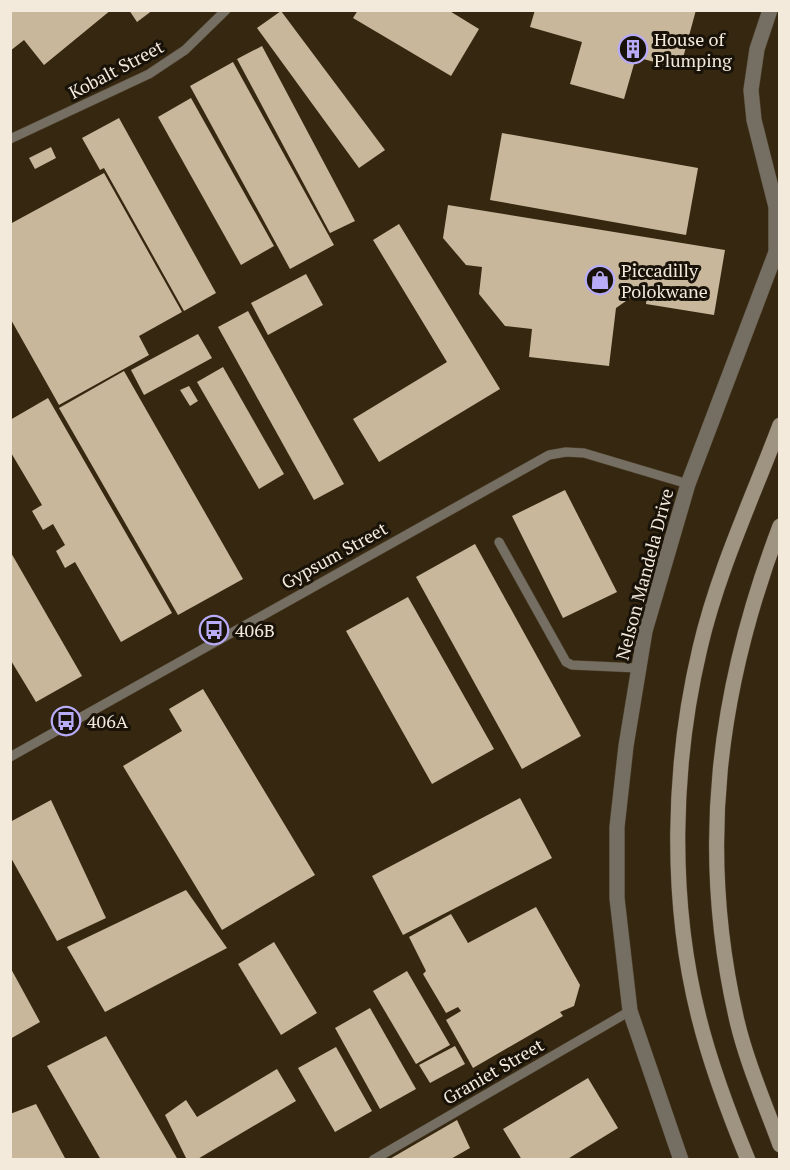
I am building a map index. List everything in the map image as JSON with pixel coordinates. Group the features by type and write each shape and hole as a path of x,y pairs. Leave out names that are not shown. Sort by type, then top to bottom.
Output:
{"main road":[{"path":"748,1160 728,1111 699,1018 684,935 678,836 690,696 700,647 736,534 780,425"},
{"path":"780,526 754,600 732,690 715,808 718,915 727,973 737,1023 780,1145"}],"street":[{"name":"Nelson Mandela Drive","path":"681,1160 630,1011 616,898 617,827 645,631 688,484 776,252 776,207 754,120 751,90 757,49 770,10"}],"lane":[{"name":"Kobalt Street","path":"10,139 149,74 185,50 226,10"},
{"name":"Gypsum Street","path":"10,757 549,455 566,452 584,453 688,484"},
{"path":"499,542 566,662 572,665 638,668"},
{"name":"Graniet Street","path":"373,1160 630,1011"}],"building":[{"path":"10,10 111,10 44,65 24,40 10,51"},
{"path":"129,10 153,10 137,22"},
{"path":"358,10 448,10 479,29 451,76 353,18"},
{"name":"House of Plumping","path":"535,10 696,10 680,69 636,57 624,99 570,84 582,42 530,27"},
{"path":"281,11 385,150 359,168 257,28"},
{"path":"262,46 355,221 330,233 237,59"},
{"path":"233,62 334,245 290,269 190,86"},
{"path":"191,98 274,246 241,265 158,117"},
{"path":"119,118 216,293 184,311 104,168 100,170 82,138"},
{"path":"502,133 698,168 686,235 490,200"},
{"path":"51,147 56,158 35,169 29,158"},
{"path":"104,173 182,312 139,336 149,355 59,405 10,318 10,224"},
{"name":"Piccadilly Polokwane","path":"448,205 725,250 714,315 646,304 647,296 636,294 616,308 609,366 529,357 532,329 505,326 479,294 482,267 466,265 443,238"},
{"path":"399,224 500,389 379,462 353,419 447,362 373,240"},
{"path":"306,274 323,305 268,335 251,303"},
{"path":"248,311 344,484 314,500 218,327"},
{"path":"198,334 212,358 144,395 131,370"},
{"path":"223,367 284,474 259,489 197,382"},
{"path":"124,371 243,579 178,615 59,408"},
{"path":"189,386 198,401 190,406 180,390"},
{"path":"48,398 172,613 121,642 75,562 65,568 56,551 65,545 53,524 43,530 32,511 42,505 10,451 10,420"},
{"path":"565,490 617,592 563,618 512,516"},
{"path":"475,544 581,736 522,769 416,577"},
{"path":"10,551 82,676 36,702 10,659"},
{"path":"408,597 494,749 432,784 346,631"},
{"path":"203,689 315,875 222,930 123,766 182,731 169,709"},
{"path":"520,798 552,858 403,935 372,876"},
{"path":"51,800 106,918 57,941 10,856 10,822"},
{"path":"186,890 227,948 105,1012 67,947"},
{"path":"536,907 580,985 574,1006 560,1012 563,1016 473,1068 446,1020 461,1011 458,1007 446,1013 423,974 426,971 409,937 451,914 468,943"},
{"path":"274,942 317,1013 281,1035 238,964"},
{"path":"10,967 40,1022 10,1039"},
{"path":"407,971 450,1045 416,1064 373,991"},
{"path":"370,1008 416,1089 380,1109 335,1028"},
{"path":"106,1036 178,1160 101,1160 47,1066"},
{"path":"455,1046 465,1064 430,1083 419,1065"},
{"path":"336,1047 372,1111 335,1132 298,1068"},
{"path":"277,1069 296,1101 196,1160 187,1160 165,1115 186,1100 197,1117"},
{"path":"588,1078 618,1128 566,1160 522,1160 503,1129"},
{"path":"36,1104 66,1160 10,1160 10,1114"},
{"path":"457,1120 470,1148 449,1160 388,1160"}],"place":[{"name":"House of Plumping","path":"633,49"},
{"name":"Piccadilly Polokwane","path":"600,280"},
{"name":"406B","path":"214,630"},
{"name":"406A","path":"66,721"}]}
